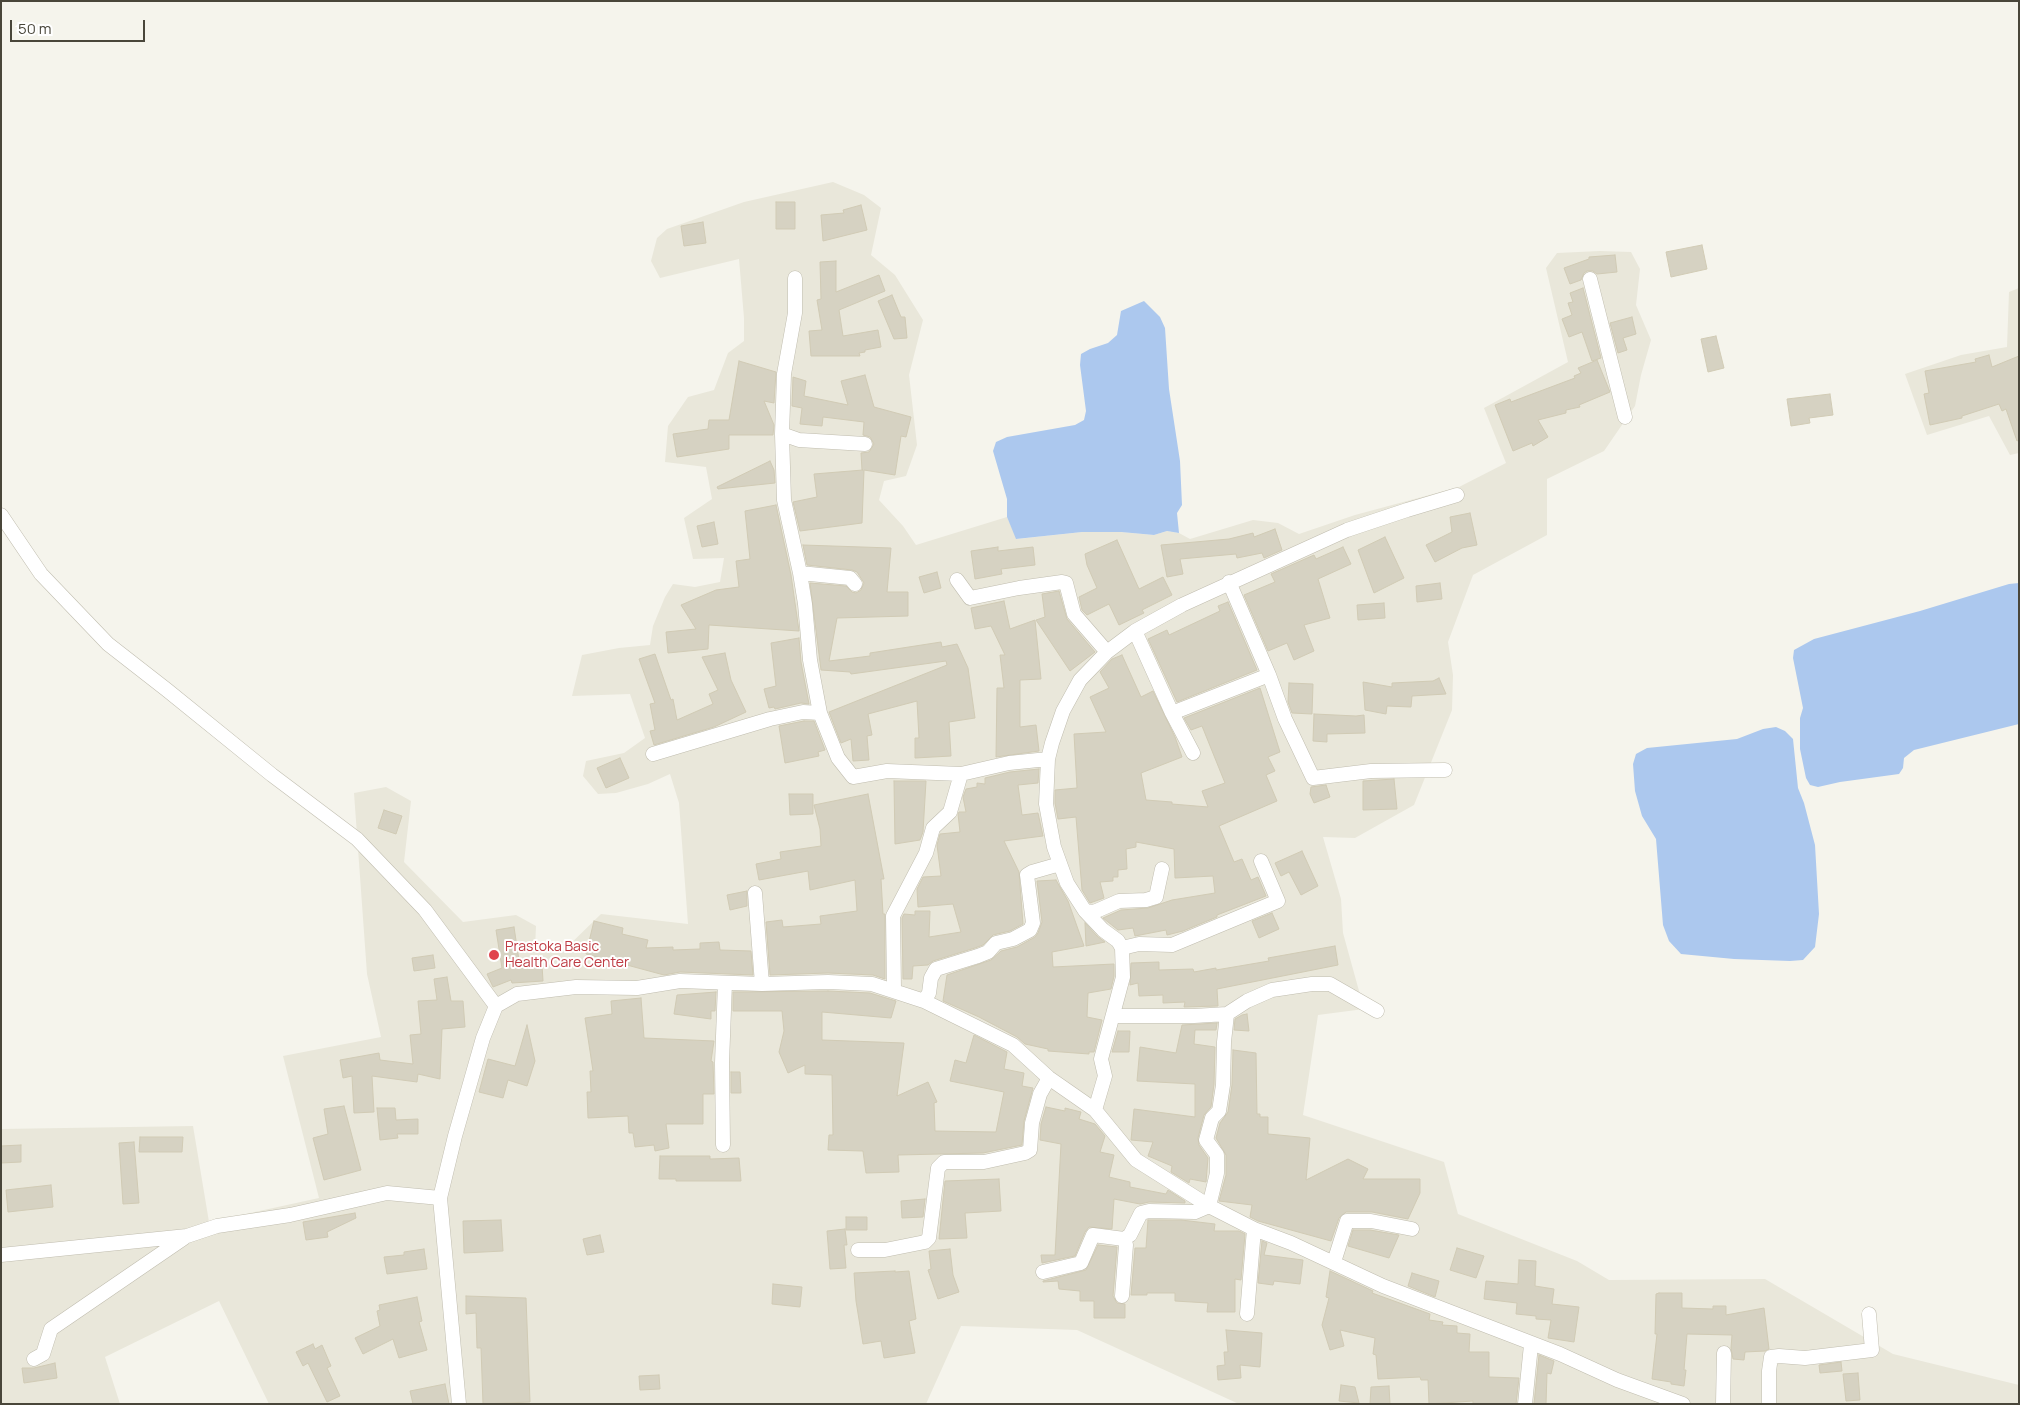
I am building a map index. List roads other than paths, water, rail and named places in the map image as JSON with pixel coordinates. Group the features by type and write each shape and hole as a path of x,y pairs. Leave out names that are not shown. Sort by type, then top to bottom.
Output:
{"street":[{"path":"795,278 795,313 784,374 782,434 784,500 800,573 810,660 820,713 838,758 853,777 887,772 961,774 1009,763 1048,759"},
{"path":"1590,279 1625,416"},
{"path":"782,434 799,440 865,444"},
{"path":"1095,1110 1105,1076 1101,1059 1123,977 1122,948 1118,941 1103,930 1085,911 1067,883 1054,847 1046,804 1048,759 1063,711 1075,688 1080,680 1107,652 1135,630 1182,605 1347,530 1457,495"},
{"path":"1,515 41,574 108,644 272,775 357,839 425,910 496,1006"},
{"path":"800,573 850,578 855,584"},
{"path":"957,580 970,598 1019,588 1066,583 1074,614 1107,652"},
{"path":"1229,582 1269,675 1285,719 1312,778 1371,771 1445,770"},
{"path":"1135,630 1172,713 1193,753"},
{"path":"1172,713 1269,675"},
{"path":"653,754 770,719 803,712 820,713"},
{"path":"894,990 893,916 920,867 933,828 950,812 961,774"},
{"path":"1122,948 1140,944 1172,945 1278,901 1261,861"},
{"path":"924,1001 930,993 932,978 936,969 988,952 996,943 1013,939 1030,930 1032,923 1027,875 1060,864"},
{"path":"1085,911 1094,912 1119,901 1146,900 1156,897 1162,869"},
{"path":"755,893 762,984"},
{"path":"459,1404 440,1198 483,1038 496,1006 517,994 576,988 637,988 680,981 762,984 837,982 872,984 924,1001 1014,1045 1049,1078 1095,1110 1136,1160 1209,1206 1254,1229 1291,1243 1383,1286 1560,1354 1618,1380 1683,1404"},
{"path":"723,1145 722,1063 725,983"},
{"path":"1113,1016 1228,1014 1247,1001 1272,990 1312,984 1330,984 1378,1011"},
{"path":"1209,1206 1218,1173 1217,1155 1206,1140 1212,1118 1219,1111 1224,1085 1224,1042 1228,1014"},
{"path":"858,1250 885,1250 925,1242 929,1238 938,1168 944,1162 984,1162 1025,1153 1030,1150 1032,1123 1040,1094 1049,1078"},
{"path":"1,1254 187,1236 217,1226 290,1215 387,1193 440,1198"},
{"path":"1043,1272 1081,1263 1093,1235 1124,1239 1130,1235 1141,1213 1149,1211 1195,1212 1209,1206"},
{"path":"1334,1262 1347,1221 1371,1221 1412,1229"},
{"path":"1247,1314 1254,1229"},
{"path":"34,1359 43,1354 51,1329 187,1236"},
{"path":"1122,1296 1126,1245 1124,1239"},
{"path":"1769,1404 1771,1358 1779,1356 1806,1358 1872,1350 1869,1314"},
{"path":"1525,1404 1531,1344"},
{"path":"1723,1404 1724,1353"}],"water":[{"path":"1144,301 1160,317 1165,328 1169,389 1180,461 1182,505 1177,513 1179,533 1167,531 1154,535 1121,532 1082,532 1016,539 1007,517 1007,499 993,451 996,442 1007,437 1075,425 1084,420 1086,411 1080,365 1081,354 1108,343 1117,335 1121,311"},
{"path":"2019,583 2019,724 1914,750 1904,758 1903,768 1899,774 1818,787 1810,785 1806,778 1800,749 1800,718 1803,708 1793,658 1794,650 1814,639 1920,611 2009,584"},
{"path":"1776,727 1785,731 1793,739 1798,788 1815,845 1819,914 1815,947 1803,960 1790,961 1734,959 1681,954 1669,941 1663,925 1656,839 1642,816 1635,791 1633,764 1636,754 1647,748 1737,739 1763,729"}],"place":[{"name":"Prastoka Basic Health Care Center","path":"494,955"}]}
